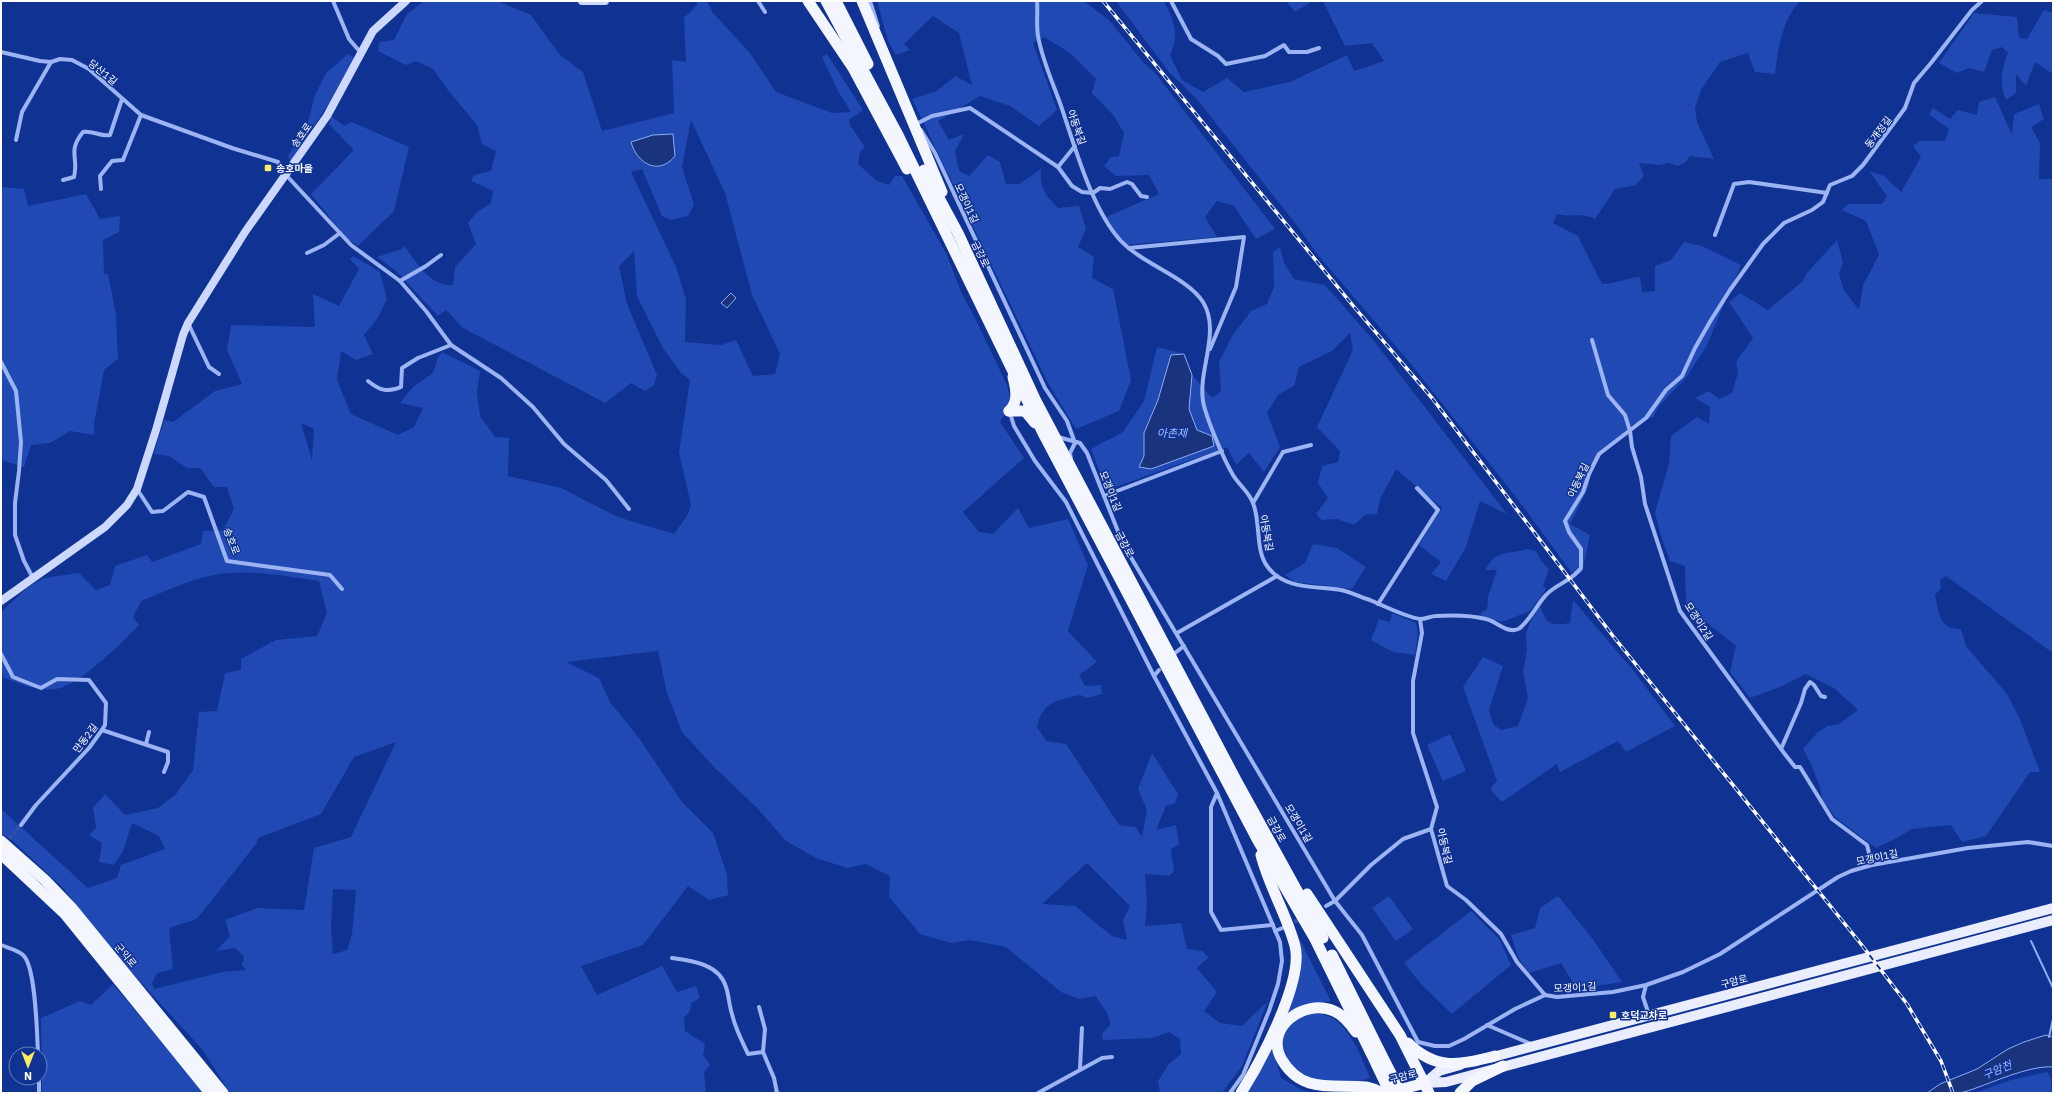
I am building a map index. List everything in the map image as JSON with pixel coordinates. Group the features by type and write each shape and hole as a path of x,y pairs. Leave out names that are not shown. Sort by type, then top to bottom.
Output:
{"highway":[{"path":"808,1 853,68 923,199 947,232"},
{"name":"금강로","path":"826,1 897,133 947,232 1008,361 1049,435 1256,839 1316,938 1375,1051 1401,1093"},
{"name":"금강로","path":"836,1 900,127 958,233 1049,435 1071,468 1236,780 1321,934 1375,1051 1390,1093"},
{"path":"862,1 925,148 958,233"},
{"path":"1008,361 1015,387 1016,398 1014,406 1009,411"},
{"path":"1009,411 1025,411 1049,435"},
{"path":"1236,780 1243,787 1318,912 1400,1035 1427,1088"},
{"path":"1241,1093 1273,1032 1295,973 1296,948 1286,920 1266,874 1256,839"},
{"name":"군익로","path":"1,842 45,880 71,907 223,1093"},
{"path":"1,854 65,914 210,1093"},
{"path":"1375,1051 1350,1023 1336,1012 1324,1008 1313,1008 1289,1017 1278,1035 1277,1046 1281,1059 1289,1072 1306,1083 1316,1087 1367,1087 1384,1093"},
{"path":"1400,1035 1419,1054 1432,1061 1452,1064 1495,1056"},
{"path":"1460,1093 1472,1081 1502,1066"},
{"name":"구암로","path":"1363,1093 1384,1093 1427,1088"}],"main road":[{"name":"송호로","path":"1,601 106,527 127,505 137,489 156,430 183,335 188,323 246,232 331,109 373,31 406,1"},
{"path":"584,1 605,1"},
{"name":"구암로","path":"1427,1088 1438,1071 2053,908"},
{"name":"구암로","path":"1427,1088 1502,1066 1611,1039 2053,920"}],"street":[{"path":"339,1 334,2 349,39 361,53"},
{"path":"758,1 765,12"},
{"name":"모갱이1길","path":"870,1 887,53 918,123 935,153 1045,388 1067,421 1075,443 1080,444 1087,454 1123,544 1336,901 1362,935 1418,1042 1435,1046 1449,1046 1515,1009 1545,995 1556,997 1613,992 1646,985 1683,972 1720,954 1838,877 1851,871 1872,865 1997,844 2028,842 2053,846"},
{"name":"아동북길","path":"1038,1 1037,25 1041,48 1092,193 1106,221 1120,240 1141,258 1190,288 1203,302 1209,316 1209,351 1203,381 1203,401 1210,422 1233,476 1253,503 1261,553 1267,566 1277,576 1310,588 1341,590 1420,619 1434,616 1467,616 1486,619 1498,623 1504,629 1518,629 1522,626 1535,606 1548,592 1566,582 1581,568 1581,549 1568,532 1566,521 1583,492 1589,474 1599,454 1630,431"},
{"path":"1171,1 1191,39 1218,56 1226,64 1265,56 1284,45 1289,52 1307,52 1319,48"},
{"name":"동개정길","path":"1630,431 1646,418 1666,390 1682,376 1695,348 1712,320 1762,246 1784,223 1812,210 1823,202 1830,185 1840,179 1852,176 1863,165 1905,108 1914,83 1932,63 1972,10 1982,1"},
{"name":"당산1길","path":"1,52 34,60 51,62 60,59 72,60 89,69 141,114 232,148 278,162 286,175 351,245 400,281 426,311 450,345"},
{"path":"16,140 22,112 51,62"},
{"path":"63,180 74,177 73,151 76,141 83,132 88,131 106,136 110,135 122,99"},
{"path":"918,123 932,116 970,108 1058,167 1072,186 1082,192 1092,193 1100,188 1110,189 1127,182 1132,184 1141,196 1147,197"},
{"path":"101,189 100,176 112,161 123,160 141,114"},
{"path":"1058,167 1075,146"},
{"path":"1715,235 1734,184 1749,182 1827,193"},
{"path":"308,253 324,245 340,233"},
{"name":"아동북길","path":"1129,248 1244,237 1236,287 1209,351"},
{"path":"400,281 426,266 441,255"},
{"path":"188,323 209,367 219,374"},
{"name":"모갱이2길","path":"1592,340 1608,395 1625,415 1630,431 1632,447 1641,477 1645,504 1680,611 1781,749 1795,767 1800,767 1832,819 1867,845 1872,865"},
{"path":"368,381 378,389 392,391 401,386 402,368 418,358 450,345 501,378 533,407 564,444 606,480 629,508"},
{"path":"1,362 16,391 21,442 15,503 15,535 24,561 34,578"},
{"path":"1009,411 1014,426 1020,437 1066,502 1154,676 1217,793 1280,942 1282,961 1278,984 1265,1023 1243,1075 1230,1093"},
{"path":"1049,435 1075,443 1070,453 1071,468"},
{"path":"1253,503 1283,452 1311,444"},
{"path":"1104,496 1222,451"},
{"path":"1378,604 1438,510 1417,488"},
{"name":"송호로","path":"137,489 152,512 163,510 188,492 204,497 227,561 330,575 342,589"},
{"path":"1177,633 1277,576"},
{"name":"아동북길","path":"1420,619 1422,633 1413,681 1413,733 1437,807 1431,829 1447,886 1466,900 1501,934 1517,962 1545,995"},
{"path":"1175,654 1184,646"},
{"name":"만동2길","path":"1,654 13,677 41,688 57,679 89,680 106,703 105,725 102,730 89,748 36,805 21,825"},
{"path":"1154,676 1159,670"},
{"path":"1781,749 1801,704 1805,689 1810,682 1814,685 1821,696 1825,697"},
{"path":"102,730 168,752 168,762 164,772"},
{"path":"146,744 149,732"},
{"path":"1217,793 1211,808 1211,912 1221,930 1273,925"},
{"path":"1326,906 1336,901 1371,865 1403,839 1431,829"},
{"path":"1275,931 1285,927"},
{"path":"1,945 23,955 30,964 37,1046"},
{"path":"672,958 692,961 710,967 720,975 726,986 732,1016 748,1054 763,1052"},
{"path":"1646,985 1643,997 1649,1016"},
{"path":"759,1007 765,1029 763,1052 774,1078 776,1093"},
{"path":"1487,1025 1535,1046"},
{"path":"1080,1068 1082,1028"},
{"path":"1038,1093 1080,1068 1102,1058 1112,1057"}],"shaded area":[{"path":"424,1 502,1 502,3 531,15 560,55 583,72 602,131 674,113 672,60 686,62 684,18 697,5 696,1 707,1 713,13 750,53 776,92 832,113 851,112 838,91 822,57 827,54 863,110 849,120 850,125 865,147 860,152 858,164 877,181 889,185 895,176 902,176 946,253 962,294 1007,385 1011,402 1000,422 1024,458 963,512 979,532 993,534 1018,508 1029,528 1068,519 1088,565 1068,631 1097,662 1079,675 1085,686 1101,685 1102,694 1087,698 1080,695 1052,704 1043,712 1037,727 1046,741 1066,744 1119,825 1136,827 1142,837 1147,810 1138,789 1152,753 1178,794 1175,803 1166,806 1156,830 1176,825 1179,844 1171,849 1174,871 1169,876 1145,874 1147,902 1145,926 1181,923 1187,949 1202,951 1209,957 1197,968 1217,992 1204,1011 1220,1023 1242,1026 1268,1001 1242,1066 1222,1093 1160,1093 1158,1081 1169,1064 1181,1054 1180,1039 1169,1032 1152,1038 1103,1040 1102,1034 1110,1025 1110,1021 1107,1013 1096,996 1079,999 1061,992 1006,947 970,940 951,943 920,934 889,897 890,876 866,864 847,868 816,858 786,841 758,809 713,766 682,732 667,693 658,651 566,662 599,678 610,702 639,738 682,802 713,833 727,874 728,895 709,900 688,886 643,945 581,966 597,995 662,966 677,992 696,986 700,998 691,1003 690,1011 684,1018 685,1031 705,1044 703,1055 710,1065 704,1072 706,1093 230,1093 202,1049 110,949 64,889 13,841 1,833 1,809 88,888 117,878 121,865 165,849 159,836 132,823 123,851 114,865 99,862 102,843 89,835 96,828 93,808 105,794 125,815 158,808 176,794 193,770 199,712 217,711 225,673 241,670 241,659 276,640 317,636 327,613 319,581 262,573 219,574 189,582 141,601 133,617 139,625 102,661 79,678 60,688 38,689 16,682 3,677 1,668 1,612 27,588 44,578 79,573 96,590 110,585 115,566 147,555 152,562 201,544 203,531 223,530 234,509 227,487 214,487 200,468 187,468 169,456 154,454 164,420 173,422 215,391 242,384 227,350 231,325 315,327 313,294 339,306 359,269 350,259 353,256 380,272 387,299 377,319 364,335 373,354 356,360 341,351 337,380 351,414 398,435 414,427 423,408 400,403 413,387 433,373 438,358 442,352 480,371 477,392 480,416 495,437 509,438 508,476 561,488 618,517 674,534 687,516 691,505 679,452 690,380 681,373 663,348 637,296 634,251 619,266 627,304 657,375 654,385 645,391 631,383 605,403 463,328 446,310 438,316 396,271 377,257 402,249 404,246 424,272 437,282 445,285 453,285 455,267 476,244 468,223 476,213 491,203 493,191 471,181 474,175 491,171 496,151 482,144 477,125 433,69 416,61 406,65 378,51 379,42 394,40 407,14","holes":["691,120 725,193 752,295 780,354 775,374 753,376 736,340 721,345 685,342 686,299 676,267 631,172 642,169 662,216 670,220 688,216 694,205 682,167","301,423 314,429 312,460","396,742 351,837 314,848 304,910 257,908 225,920 230,936 216,951 235,948 244,956 242,965 246,970 222,972 154,989 152,983 157,973 173,969 169,928 197,919 256,844 258,838 321,814 354,757","1087,863 1130,906 1123,920 1127,940 1112,936 1075,906 1042,904","333,889 356,890 352,934 347,950 333,954 331,927"]},
{"path":"877,1 1084,1 1109,20 1143,62 1156,74 1275,229 1256,239 1234,206 1217,201 1205,217 1217,237 1125,245 1106,217 1159,194 1149,175 1116,176 1104,166 1111,157 1119,156 1124,133 1114,116 1092,93 1096,79 1070,53 1044,37 1033,43 1057,110 1039,126 1010,106 980,96 938,121 949,140 964,134 955,151 959,171 969,176 988,155 1000,162 1006,184 1019,184 1041,169 1042,186 1049,198 1058,208 1079,206 1086,229 1078,247 1094,257 1092,278 1113,289 1131,380 1119,411 1076,429 1048,383 912,99 937,91 955,76 972,85 959,33 933,16 904,44 910,50 896,55 888,41"},
{"path":"1116,1 1164,1 1173,21 1175,34 1175,40 1170,55 1182,80 1203,92 1227,78 1244,92 1290,82 1347,55 1354,71 1384,61 1372,43 1345,46 1323,1 1800,1 1789,17 1785,26 1779,45 1775,74 1755,72 1748,53 1720,62 1701,90 1695,108 1697,122 1714,159 1690,156 1686,162 1678,166 1669,163 1659,165 1639,163 1644,176 1636,185 1615,189 1595,219 1580,215 1557,214 1553,223 1578,236 1602,284 1640,277 1642,292 1655,291 1655,266 1671,260 1684,242 1702,246 1741,265 1706,347 1685,379 1659,406 1653,417 1632,425 1590,467 1589,486 1570,524 1590,535 1582,573 1571,572 1522,505 1411,364 1317,254 1299,228 1196,98 1169,72"},
{"path":"1286,1 1312,1 1295,12"},
{"path":"2044,10 2053,13 2053,74 2035,62 2026,86 2016,74 2016,93 2006,100 2002,88 2002,76 2008,53 2002,47 1992,50 1984,72 1969,68 1957,73 1939,63 1974,13 2017,17 2019,38 2027,39"},
{"path":"348,54 354,57 329,103 290,161 288,156 307,126 315,95 326,73"},
{"path":"1995,97 2012,135 2014,114 2039,104 2044,119 2031,127 2040,143 2039,179 2053,179 2053,653 1946,576 1940,580 1941,588 1935,595 1941,619 1948,626 1961,629 1966,646 2007,694 2019,717 2040,772 2030,772 1986,836 1962,842 1951,825 1911,829 1901,836 1876,848 1836,818 1822,799 1820,787 1803,749 1817,733 1827,726 1839,724 1858,710 1834,688 1806,674 1780,687 1750,698 1730,672 1736,646 1686,606 1685,566 1670,561 1655,513 1669,463 1671,436 1697,417 1709,424 1710,407 1695,398 1709,391 1719,399 1732,393 1738,373 1736,362 1753,338 1729,302 1740,293 1768,310 1803,281 1806,274 1837,240 1843,262 1839,274 1844,290 1859,310 1863,285 1879,255 1866,221 1842,210 1848,204 1882,204 1887,196 1869,171 1884,176 1901,192 1921,157 1913,146 1920,141 1945,141 1949,129 1929,114 1933,108 1950,119 1958,110 1977,115 1979,102"},
{"path":"331,116 344,126 352,122 409,147 394,211 358,246 347,239 311,194 354,150 329,124"},
{"path":"1,187 24,189 28,206 86,194 100,219 120,216 119,232 103,240 104,274 108,274 116,315 118,359 104,370 94,424 94,435 70,431 50,443 31,445 24,467 1,460"},
{"path":"1280,247 1284,263 1294,279 1325,285 1374,341 1507,514 1480,501 1466,547 1446,581 1431,574 1441,562 1419,545 1442,508 1396,469 1380,499 1377,514 1365,515 1354,525 1337,519 1322,520 1316,514 1328,498 1318,483 1322,466 1338,462 1340,451 1317,427 1353,350 1350,333 1332,351 1299,367 1294,386 1278,395 1267,413 1280,447 1264,472 1249,453 1236,465 1227,447 1107,490 1091,449 1123,432 1144,401 1157,347 1184,354 1192,375 1212,398 1221,391 1219,362 1232,336 1251,311 1267,304 1274,287 1273,252"},
{"path":"1313,544 1337,548 1366,567 1352,589 1295,582 1285,575 1305,563"},
{"path":"1527,549 1536,551 1542,562 1549,569 1543,586 1546,589 1530,611 1502,622 1481,616 1481,613 1487,609 1488,597 1497,570 1485,570 1489,563 1503,554"},
{"path":"1573,600 1633,670 1675,726 1626,752 1618,741 1560,772 1557,764 1502,802 1490,789 1497,781 1463,687 1483,657 1503,666 1489,710 1493,724 1501,730 1518,726 1528,698 1523,671 1527,651 1526,633 1532,618 1540,606 1545,617 1550,623 1570,623"},
{"path":"1392,613 1416,623 1418,634 1415,655 1393,652 1371,640 1379,619 1390,622"},
{"path":"1450,734 1466,771 1443,781 1427,745"},
{"path":"1389,896 1413,929 1396,941 1372,908"},
{"path":"1558,896 1592,938 1622,982 1577,989 1561,963 1529,973 1518,957 1511,935 1535,928 1540,908"},
{"path":"1471,911 1500,940 1511,965 1452,1014 1421,984 1404,963"},
{"path":"1299,938 1331,1001 1313,1004 1283,1019 1300,958"},
{"path":"113,984 204,1093 42,1093 42,1086 48,1086 48,1046 41,1046 41,1018 80,1001 91,1005"},
{"path":"1313,1012 1332,1018 1340,1024 1356,1046 1370,1078 1351,1084 1314,1083 1291,1067 1281,1042 1283,1031 1295,1018"},
{"path":"1272,1045 1281,1078 1300,1089 1312,1093 1247,1093"},
{"path":"2047,1072 2051,1078 2051,1093 1974,1093 2011,1080"}],"water":[{"path":"673,134 675,156 669,162 662,165 649,165 643,161 634,150 631,142 653,135"},
{"path":"731,293 736,298 727,308 721,303"},
{"name":"아촌제","path":"1184,354 1192,375 1189,409 1197,430 1212,436 1214,446 1151,469 1139,467 1144,456 1144,433 1158,400 1171,355"},
{"name":"구암천","path":"2046,1035 2053,1037 2053,1067 2043,1067 2020,1072 1964,1092 1927,1093 1940,1084 1977,1069 2008,1049"}],"waterway":[{"path":"2031,941 2053,988"},
{"path":"2049,1037 2053,1019"}],"tunnel":[{"path":"5,843 21,825"},
{"path":"1289,925 1302,918"}],"railway":[{"path":"1103,1 1355,308 1432,398 1613,636 1861,944 1907,1004 1941,1061 1953,1093"}],"place":[{"name":"송호마을","path":"268,168"},
{"name":"호덕교차로","path":"1613,1015"}]}
